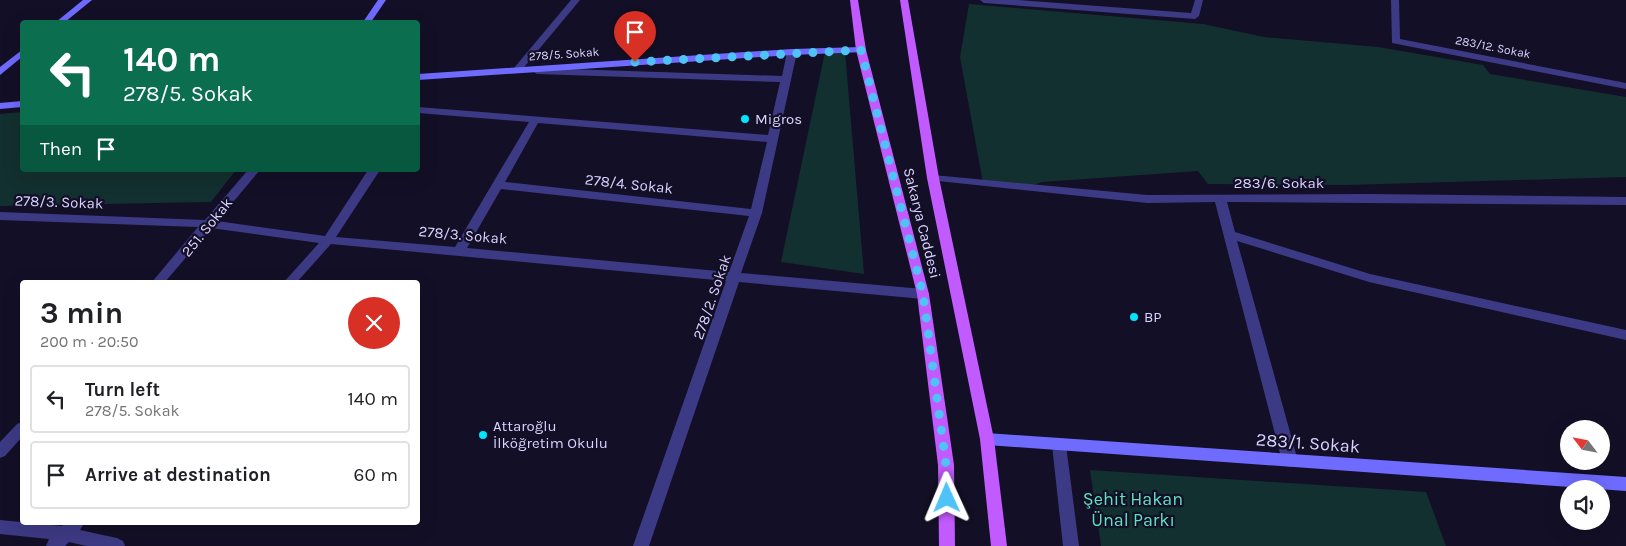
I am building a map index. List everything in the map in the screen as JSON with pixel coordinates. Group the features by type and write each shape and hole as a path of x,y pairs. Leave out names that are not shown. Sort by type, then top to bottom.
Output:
{"main road":[{"name":"Sakarya Caddesi","path":"854,0 861,50 923,294 946,465 947,546"},
{"name":"Sakarya Caddesi","path":"904,0 934,178 987,439 999,546"}],"street":[{"path":"63,20 88,0"},
{"path":"368,20 382,0"},
{"path":"517,70 576,0"},
{"path":"984,0 1195,16 1199,0"},
{"name":"283/12. Sokak","path":"1395,0 1395,41 1626,86"},
{"name":"278/5. Sokak","path":"420,76 792,52 861,50"},
{"name":"278/2. Sokak","path":"641,546 736,276 756,213 774,139 784,79 792,52"},
{"path":"0,72 20,55"},
{"path":"517,70 784,79"},
{"path":"0,106 20,104"},
{"path":"420,110 774,139"},
{"path":"459,251 534,120"},
{"name":"251. Sokak","path":"160,280 185,254 252,172"},
{"path":"292,280 328,240 373,172"},
{"name":"283/6. Sokak","path":"934,178 1147,199 1626,201"},
{"name":"278/4. Sokak","path":"498,185 756,213"},
{"path":"1220,199 1290,461"},
{"name":"278/3. Sokak","path":"0,216 208,224 328,240 923,294"},
{"path":"1229,234 1369,278 1626,334"},
{"path":"0,452 20,430"},
{"name":"283/1. Sokak","path":"987,439 1626,484"},
{"path":"1059,445 1071,546"},
{"path":"0,527 72,528 117,546"},
{"path":"54,546 72,528"}],"green space":[{"path":"969,4 1203,24 1264,37 1378,47 1483,65 1490,74 1626,97 1626,177 1347,185 1208,184 1198,171 1042,182 1027,187 983,183 960,57"},
{"path":"825,52 845,52 864,274 781,262"},
{"path":"20,112 20,172 234,172 211,202 0,206 0,114"},
{"name":"Şehit Hakan Ünal Parkı","path":"1090,470 1426,492 1446,546 1101,546"}],"place":[{"name":"Migros","path":"745,119"},
{"name":"BP","path":"1134,317"},
{"name":"Attaroğlu İlköğretim Okulu","path":"483,435"}],"route":[{"path":"635,62 792,52 861,50 923,294 946,465 947,498"}]}
